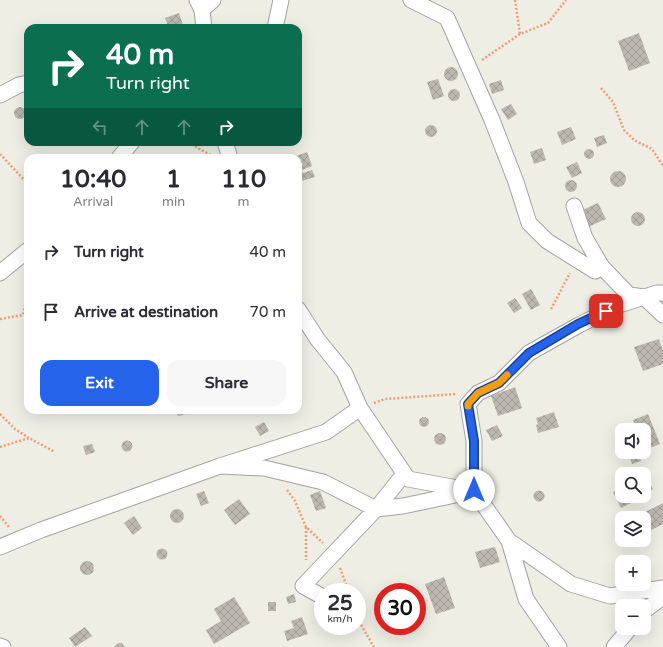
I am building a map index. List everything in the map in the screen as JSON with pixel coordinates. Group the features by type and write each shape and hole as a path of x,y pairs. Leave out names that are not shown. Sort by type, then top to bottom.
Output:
{"street":[{"path":"203,24 199,5 213,0"},
{"path":"276,24 281,0"},
{"path":"411,0 446,18 492,120 516,182 529,222 547,241 595,271 602,267"},
{"path":"0,95 24,83"},
{"path":"574,206 585,238 602,267 629,295 644,297 663,315"},
{"path":"0,273 24,253"},
{"path":"559,647 526,599 509,540 474,490 474,441 468,404 478,393 499,383 529,353 578,324 619,305 663,293"},
{"path":"302,315 318,340 344,372 360,408 408,479 474,490"},
{"path":"0,547 41,530 220,466 326,432 360,408"},
{"path":"220,466 264,468 323,482 376,509 403,506 474,490"},
{"path":"314,592 303,586 376,509 404,474"},
{"path":"509,540 571,584 610,596 663,588"},
{"path":"651,606 663,597"},
{"path":"614,647 624,635"}],"path":[{"path":"515,0 520,34"},
{"path":"468,68 475,66 520,34 548,24 566,0"},
{"path":"601,88 613,102 624,130 634,140 652,149 663,166"},
{"path":"194,146 208,154"},
{"path":"0,154 24,180"},
{"path":"0,319 24,315"},
{"path":"360,408 386,399 420,398 478,393"},
{"path":"0,414 15,429 55,452"},
{"path":"0,448 29,438"},
{"path":"284,485 295,501 306,527 306,556 303,586"},
{"path":"306,527 334,553 346,583"},
{"path":"366,633 374,647"}],"building":[{"path":"179,13 183,24 167,24 165,18"},
{"path":"639,33 650,63 629,71 618,41"},
{"path":"451,67 456,69 458,74 456,79 451,81 446,79 444,74 446,69"},
{"path":"438,79 444,96 433,100 427,82"},
{"path":"501,80 504,90 492,94 489,84"},
{"path":"452,89 456,89 460,95 456,101 452,101 448,97 448,93"},
{"path":"511,104 517,114 508,120 501,109"},
{"path":"18,107 22,107 24,109 24,117 22,119 18,119 14,115 14,111"},
{"path":"431,125 435,127 437,131 435,135 431,137 427,135 425,131 427,127"},
{"path":"571,127 576,139 562,145 557,132"},
{"path":"604,135 607,143 597,147 594,138"},
{"path":"542,148 546,160 534,164 530,152"},
{"path":"587,149 591,149 594,154 591,159 587,159 584,156 584,152"},
{"path":"307,152 312,166 302,170 302,154"},
{"path":"577,162 582,173 572,178 566,167"},
{"path":"302,170 303,173 312,170 315,177 302,181"},
{"path":"615,171 621,171 626,176 624,185 621,187 615,187 610,182 610,176"},
{"path":"569,180 573,180 577,186 573,192 569,192 565,188 565,184"},
{"path":"598,203 606,219 588,227 580,211"},
{"path":"635,212 641,212 645,216 645,222 641,226 635,226 631,222 631,216"},
{"path":"531,289 540,305 531,310 522,294"},
{"path":"515,298 522,308 514,313 507,303"},
{"path":"659,339 663,350 663,364 643,371 634,347"},
{"path":"515,387 522,408 498,416 491,396"},
{"path":"554,412 559,427 538,433 536,418"},
{"path":"648,414 660,444 651,448 651,423 634,423 633,420"},
{"path":"424,417 429,422 424,427 419,422"},
{"path":"264,422 269,431 260,436 255,427"},
{"path":"497,425 503,436 492,441 486,430"},
{"path":"440,433 444,435 446,439 444,443 440,445 436,443 434,439 436,435"},
{"path":"127,440 131,442 133,446 131,450 127,452 123,450 121,446 123,442"},
{"path":"92,444 95,452 86,455 83,446"},
{"path":"630,459 640,459 641,461 632,464"},
{"path":"204,491 209,503 201,506 196,494"},
{"path":"320,491 326,508 316,511 310,495"},
{"path":"537,491 541,491 543,492 543,500 537,501 534,498 534,494"},
{"path":"239,499 250,514 235,525 224,510"},
{"path":"618,503 631,503 621,508"},
{"path":"663,503 663,524 651,530 651,511 647,511"},
{"path":"174,509 180,509 184,513 184,519 180,523 174,523 170,519 170,513"},
{"path":"134,516 142,528 133,535 124,523"},
{"path":"495,547 500,562 480,568 475,552"},
{"path":"162,548 166,550 168,554 166,558 162,560 158,558 156,554 158,550"},
{"path":"84,561 90,561 94,565 94,571 90,575 84,575 80,571 80,565"},
{"path":"444,577 455,608 436,614 426,584"},
{"path":"294,594 296,602 288,604 286,597"},
{"path":"234,597 250,623 214,644 206,630 221,621 214,609"},
{"path":"268,602 276,602 276,611 268,611"},
{"path":"302,617 308,634 287,641 284,631 294,628 291,621"},
{"path":"85,627 92,636 75,647 69,638"},
{"path":"118,643 122,643 125,647 114,647"}],"slow traffic":[{"path":"468,406 468,404 478,393 499,383 507,375"}],"route":[{"path":"474,490 474,441 468,404 478,393 499,383 529,353 578,324 606,311"}]}
